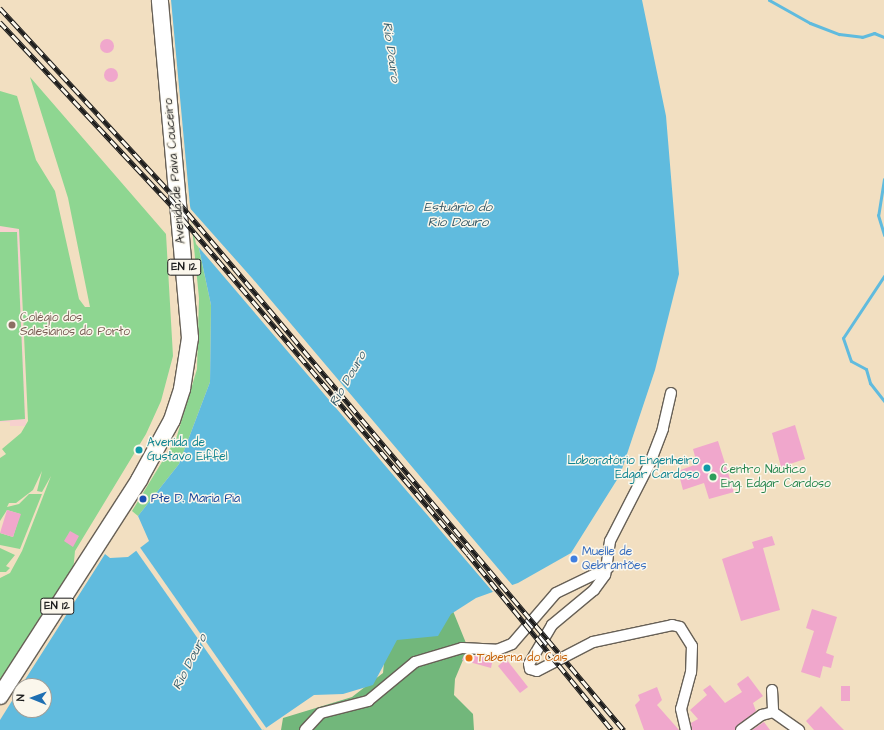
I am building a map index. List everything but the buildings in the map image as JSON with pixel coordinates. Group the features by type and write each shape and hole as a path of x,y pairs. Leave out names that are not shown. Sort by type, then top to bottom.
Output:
{"main road":[{"name":"Avenida de Paiva Couceiro","path":"0,696 115,516 172,420 182,390 190,338 160,0"}],"street":[{"path":"671,393 663,430 650,462 610,541 608,568 594,590 552,625 530,658 530,669 537,670 593,642 672,625 680,627 692,646 691,672 681,709 686,730"},
{"path":"305,730 325,712 368,701 412,664 470,647 497,650 512,644 556,593 608,568"},
{"path":"772,690 772,712"},
{"path":"741,730 762,714 772,712 799,730"}],"shaded area":[{"name":"Colégio dos Salesianos do Porto","path":"0,226 19,229 26,426 10,426 10,422 0,422"}],"green space":[{"path":"30,77 166,234 173,356 161,401 146,434 75,551 73,572 0,688 0,578 10,573 22,551 51,476 42,492 37,491 42,471 33,490 16,503 9,503 7,507 19,504 29,494 42,494 20,549 0,545 0,533 13,537 20,514 7,510 0,521 0,458 6,454 2,449 21,433 28,421 19,229 0,226 0,91 17,96 36,160 55,191 79,299 85,307 90,307 68,198"},
{"path":"190,207 211,305 210,382 179,464 138,516 132,511 176,439 197,369 199,298"},
{"name":"Colégio dos Salesianos do Porto","path":"0,232 17,232 25,419 0,421"},
{"path":"0,548 15,555 6,566 10,568 6,572 0,572"},
{"path":"453,611 468,648 455,679 454,695 473,714 474,730 281,730 283,718 352,697 383,673 387,631"}],"water":[{"name":"Estuário do Rio Douro","path":"171,0 642,0 666,116 679,274 655,370 620,475 571,553 518,583 476,598 451,614 438,636 397,640 373,685 343,694 314,695 263,730 0,730 0,720 12,701 12,718 52,718 52,678 26,678 105,554 110,558 128,557 149,541 138,516 179,464 210,382 211,305 190,206","holes":["245,275 254,285 251,292 244,294 235,284 238,277","481,552 489,562 479,571 471,560"]}],"pier":[{"path":"188,206 252,278 513,586 493,592 196,244","holes":["245,277 252,285 244,292 237,284","481,554 487,562 479,569 473,561"]},
{"path":"139,546 267,729 262,730 135,549"}],"waterway":[{"path":"769,0 810,23 839,34 862,37 874,33 884,37"},
{"path":"884,179 878,215 884,235"},
{"path":"884,276 843,338 851,361 866,369 870,383 884,401"}],"railway":[{"path":"0,8 176,199 624,730"},
{"path":"0,22 171,205 468,554 612,730"}],"place":[{"name":"Colégio dos Salesianos do Porto","path":"12,325"},
{"name":"Avenida de Gustavo Eiffel","path":"139,450"},
{"name":"Laboratório Engenheiro Edgar Cardoso","path":"707,468"},
{"name":"Centro Náutico Eng. Edgar Cardoso","path":"713,477"},
{"name":"Pte D. Maria Pia","path":"143,499"},
{"name":"Muelle de Qebrantões","path":"574,559"},
{"name":"Taberna do Cais","path":"469,658"}],"water label":[{"name":"Rio Douro","path":"391,52"},
{"name":"Rio Douro","path":"348,379"},
{"name":"Rio Douro","path":"190,662"}]}
